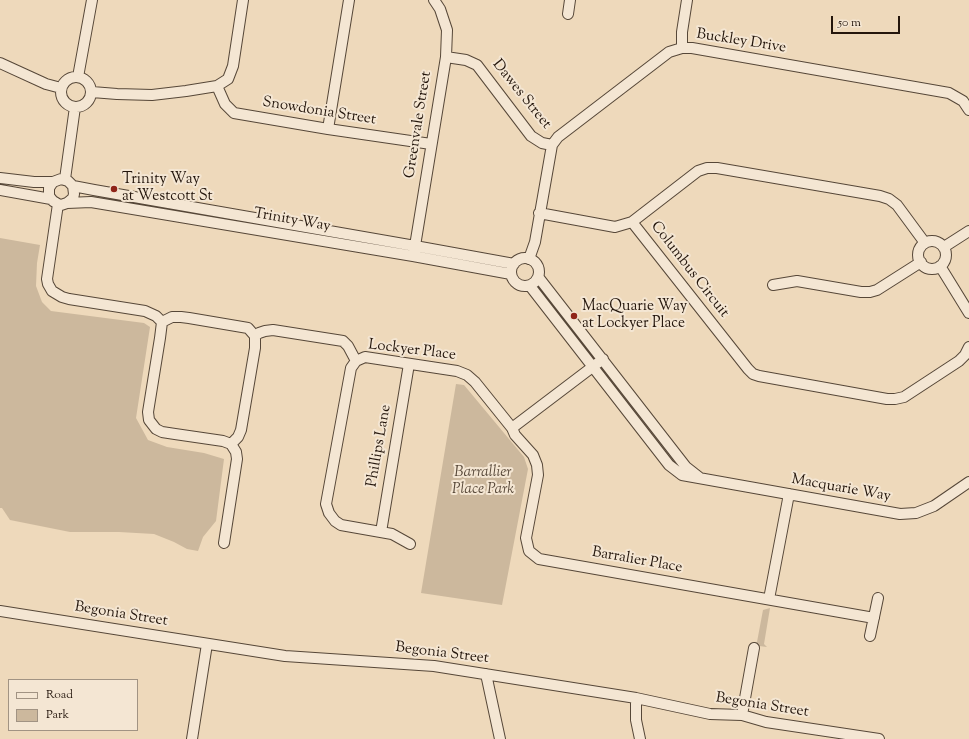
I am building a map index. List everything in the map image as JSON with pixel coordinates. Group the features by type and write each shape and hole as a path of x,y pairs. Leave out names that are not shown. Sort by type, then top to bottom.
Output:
{"street":[{"path":"78,77 92,0"},
{"path":"92,92 152,95 216,86 228,79 233,66 243,0"},
{"path":"328,129 349,0"},
{"name":"Greenvale Street","path":"413,256 446,57 447,30 440,9 434,0"},
{"path":"568,14 570,0"},
{"path":"682,48 682,32 687,0"},
{"name":"Buckley Drive","path":"552,145 558,137 669,52 682,48 692,48 950,93 963,101 969,110"},
{"name":"Dawes Street","path":"446,57 466,60 477,65 531,136 542,143 552,145"},
{"path":"0,63 46,84 61,88"},
{"path":"69,78 83,78 91,88 91,97 85,105 80,107 71,106 64,101 61,88 69,78"},
{"name":"Snowdonia Street","path":"216,86 225,104 234,113 431,144"},
{"path":"59,202 73,198 74,194 69,182 75,107"},
{"path":"513,269 513,280 524,287 530,286 539,278 540,270 538,266 529,259 535,242 552,145"},
{"name":"Columbus Circuit","path":"925,243 896,205 889,199 880,196 717,168 707,168 698,172 632,222 753,374 887,399 895,399 904,397 959,360 965,355 969,347"},
{"name":"Trinity Way","path":"0,178 34,182 53,182 61,179 94,190 415,246 513,269"},
{"path":"53,182 49,188 49,192 59,202"},
{"name":"Trinity Way","path":"0,190 59,202 91,202 413,256 513,269"},
{"path":"59,202 47,279 52,290 62,297 69,299 145,311 156,316 162,322"},
{"path":"540,213 615,227 632,222"},
{"path":"944,247 969,231"},
{"path":"929,241 937,242 944,247 946,255 940,266 932,269 924,266 920,262 918,254 921,246 925,243 929,241"},
{"name":"Trinity Way","path":"513,269 517,261 521,259 529,259"},
{"path":"773,285 798,282 861,292 870,292 877,290 920,262"},
{"path":"940,266 969,313"},
{"name":"Macquarie Way","path":"539,278 686,467 701,479"},
{"name":"Macquarie Way","path":"530,286 669,465 682,475 900,514 916,513 934,506 969,482"},
{"path":"162,322 172,318 189,318 248,328 255,336 255,348 242,430 231,444"},
{"path":"162,322 148,412 149,420 156,429 162,432 223,441 231,444 236,452 237,459 224,543"},
{"path":"255,336 259,333 273,330 343,341 348,346 356,361"},
{"name":"Lockyer Place","path":"410,544 392,534 341,525 334,521 326,504 351,368 356,361 365,357 457,371 467,375 475,382 512,428"},
{"path":"512,428 602,360"},
{"name":"Phillips Lane","path":"381,532 409,364"},
{"name":"Barralier Place","path":"512,428 515,435 533,455 537,465 538,476 526,538 529,551 538,559 874,618"},
{"path":"769,599 789,494"},
{"path":"870,636 878,598"},
{"name":"Begonia Street","path":"0,611 285,656 434,666 636,698 710,714 742,715 766,722 879,739"},
{"path":"192,739 207,644"},
{"path":"742,715 754,648"},
{"path":"486,674 500,739"},
{"path":"636,698 636,720 640,739"}],"green space":[{"path":"0,238 40,245 37,263 36,286 42,302 51,311 144,323 150,327 136,418 148,440 167,447 204,453 224,459 216,521 203,537 198,551 187,549 154,534 70,532 10,520 2,508 0,508"},
{"name":"Barrallier Place Park","path":"456,384 464,385 524,457 528,469 502,605 421,593"},
{"path":"770,608 764,644 767,647 751,645 757,642 763,610"}],"place":[{"name":"Trinity Way at Westcott St","path":"114,189"},
{"name":"MacQuarie Way at Lockyer Place","path":"574,316"}]}
